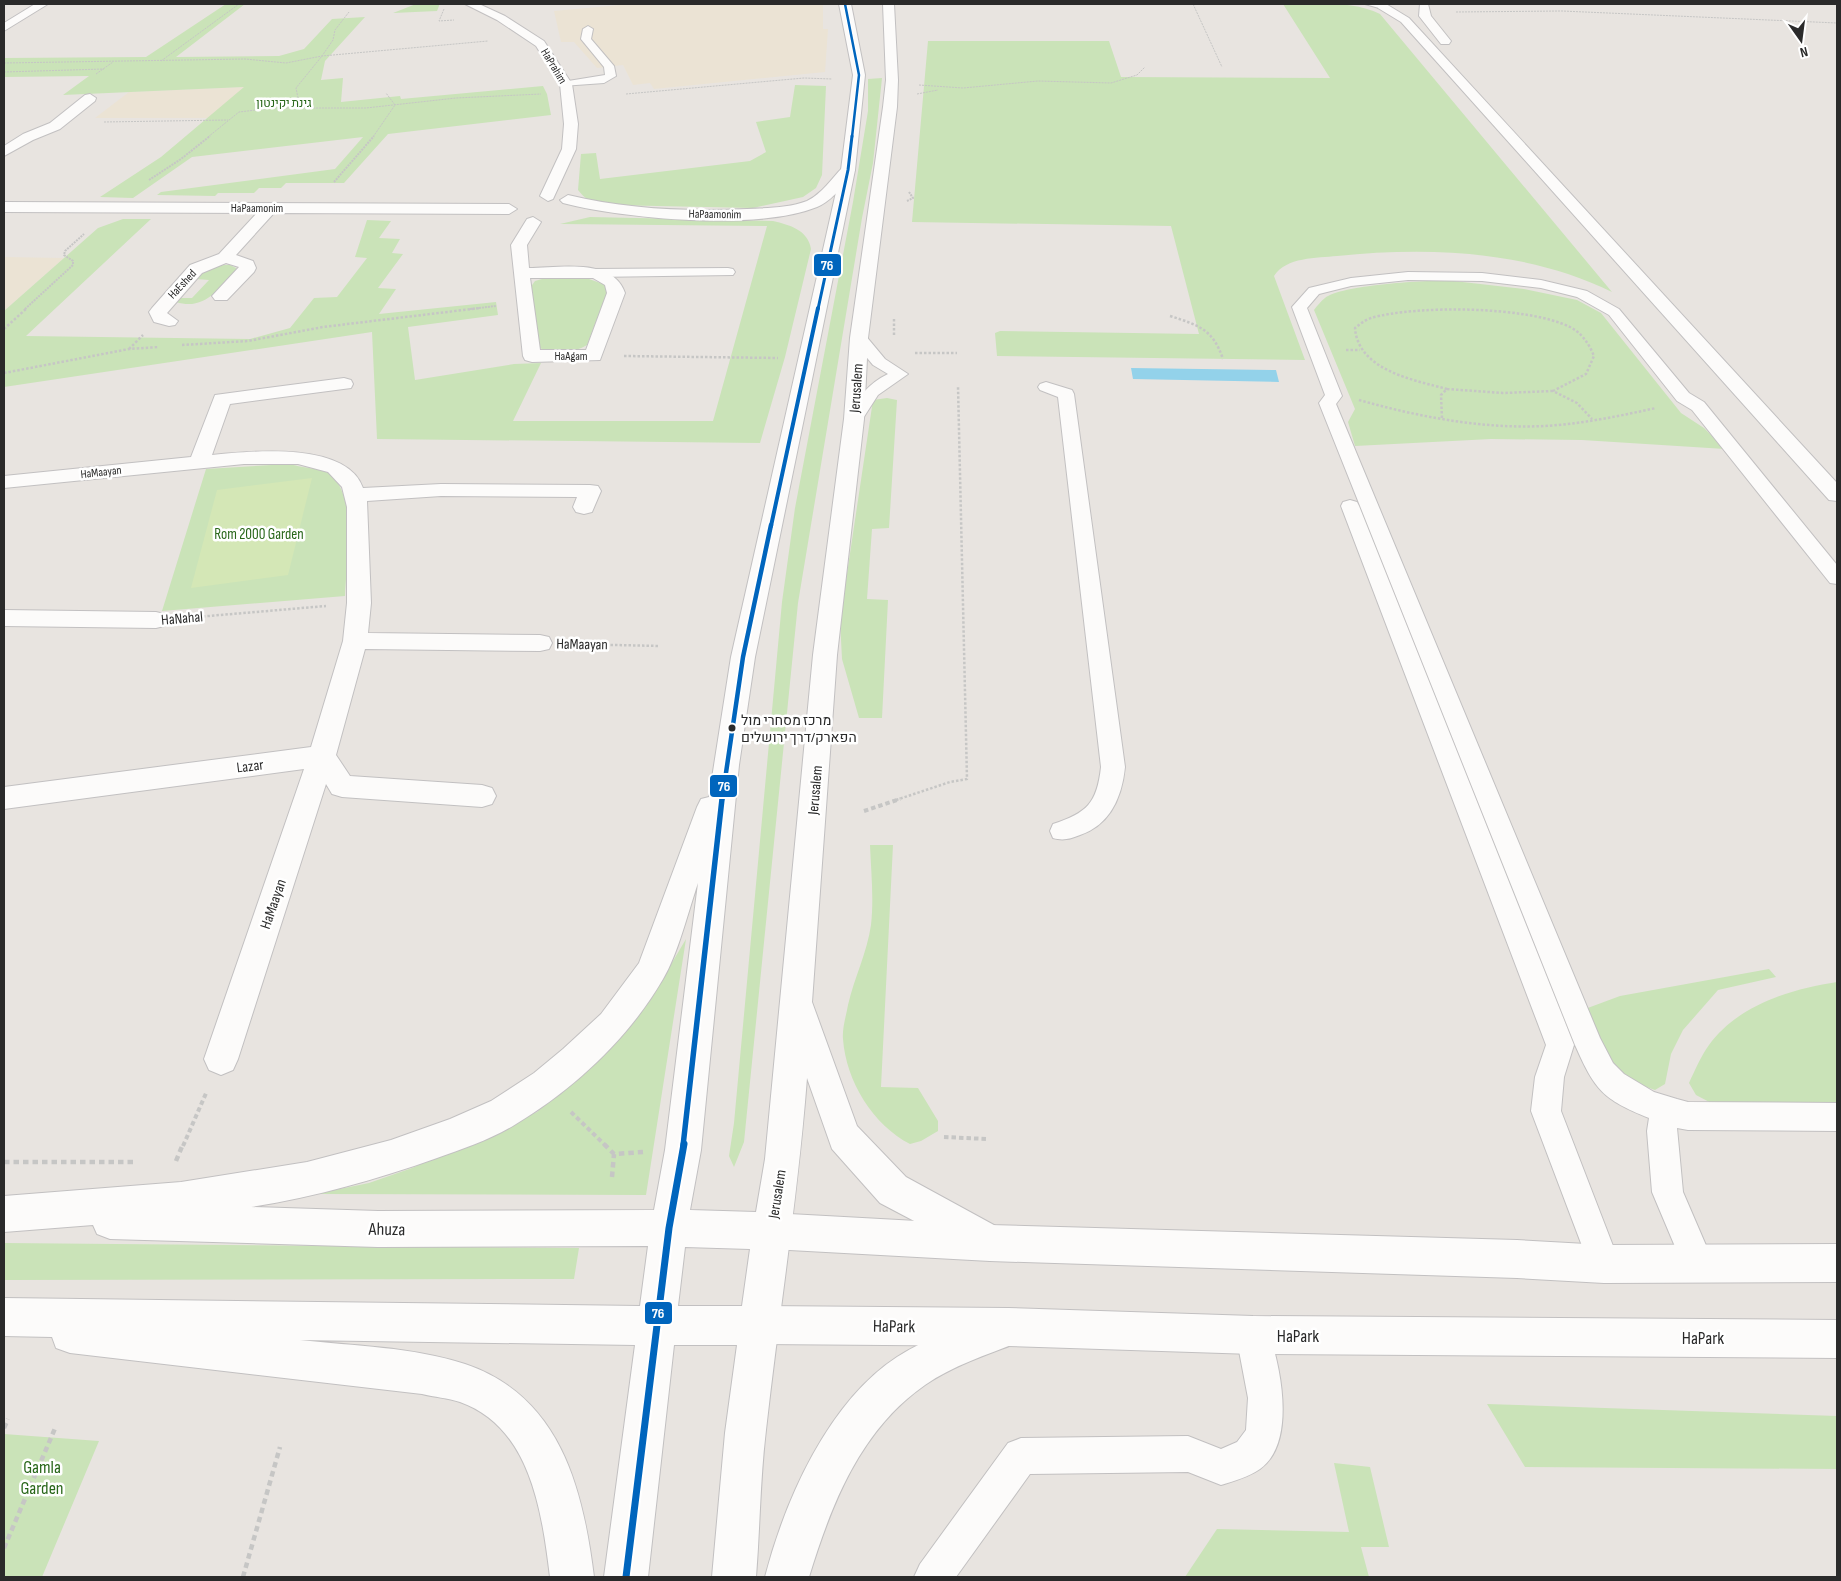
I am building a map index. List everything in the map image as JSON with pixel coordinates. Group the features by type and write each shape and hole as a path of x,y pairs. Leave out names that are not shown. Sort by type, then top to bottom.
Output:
{"street":[{"path":"4,28 42,4"},
{"name":"HaPrahim","path":"470,4 501,18 540,44 566,84 571,124 569,149 548,196"},
{"path":"626,1577 669,1228 683,1150 726,766 743,657 848,170 859,75 845,4"},
{"name":"Jerusalem","path":"734,1577 745,1433 782,1159 826,655 854,419 859,338 892,89 889,4"},
{"path":"1376,5 1401,9 1425,6 1510,135"},
{"path":"1376,5 1405,20 1432,53 1510,135 1837,495"},
{"path":"4,152 19,142 46,131 90,98"},
{"name":"HaPaamonim","path":"4,207 270,208 520,202 548,196 604,208 676,213 746,214 777,212 812,204 828,192 848,170"},
{"path":"563,216 572,208 572,204 568,200"},
{"name":"HaAgam","path":"520,202 508,213 515,220 540,222 518,244 532,356 593,356 616,293 614,286 609,280 602,275 593,273"},
{"name":"HaEshed","path":"169,321 160,318 158,312 165,303 196,269 225,257 270,208"},
{"path":"221,296 248,268 247,264 241,260 225,257"},
{"path":"521,273 593,273"},
{"path":"199,463 222,399 344,384"},
{"name":"HaMaayan","path":"4,482 244,458 299,458 335,468 352,485 358,507 359,603 355,641 322,756 221,1059"},
{"path":"355,495 441,490 590,491 584,507"},
{"name":"HaNahal","path":"4,618 156,620"},
{"name":"HaMaayan","path":"355,641 540,643"},
{"path":"322,756 342,786 482,796"},
{"name":"Lazar","path":"4,798 322,756"},
{"path":"4,1214 181,1200 307,1180 391,1157 454,1135 503,1113 546,1084 575,1060 612,1024 652,970 726,766"},
{"path":"796,1002 844,1137 893,1190 990,1243"},
{"name":"Ahuza","path":"4,1220 152,1222 378,1229 669,1228 771,1231"},
{"path":"771,1231 990,1243 1517,1259 1604,1264 1837,1263"},
{"path":"4,1317 658,1326 760,1325"},
{"name":"HaPark","path":"760,1325 1008,1327 1253,1335 1837,1339"},
{"path":"4,1326 422,1374 470,1386 502,1403 534,1439 555,1480 569,1545 572,1577"},
{"path":"787,1577 813,1505 836,1453 853,1428 880,1397 910,1372 1008,1327"}],"lane":[{"path":"566,84 604,80 611,76 609,66 586,39 588,29"},
{"path":"593,273 728,272"},
{"path":"1837,578 1698,406 1683,397 1614,312 1582,294 1541,284 1444,275 1351,282 1314,291 1299,307 1334,396 1327,402 1589,1045 1604,1075 1632,1096 1665,1111 1688,1116 1837,1117"},
{"path":"854,419 871,390 881,382 900,374 879,362 859,338"},
{"path":"1046,387 1066,394 1113,767 1112,787 1107,800 1080,827 1062,831"},
{"path":"1350,506 1560,1046 1552,1062 1546,1087 1546,1111 1604,1264"},
{"path":"1665,1111 1662,1131 1668,1192 1698,1264"},
{"path":"932,1577 1021,1456 1188,1454 1221,1467 1248,1457 1263,1438 1266,1408 1253,1335"}],"path":[{"path":"161,60 239,4"},
{"path":"1193,4 1222,67"},
{"path":"1425,6 1562,10 1837,23"},
{"path":"307,107 298,98 296,88 334,40 335,30 349,12"},
{"path":"4,63 245,59 286,63 322,56 492,40"},
{"path":"941,89 1040,81 1086,84 1134,78 1141,73 1144,67"},
{"path":"4,72 104,69"},
{"path":"622,95 804,78 833,80"},
{"path":"386,93 395,104"},
{"path":"109,207 181,159 239,112 273,108 366,108 490,95 547,94"},
{"path":"916,100 920,94"},
{"path":"332,185 382,127 395,104"},
{"path":"60,122 228,120"},
{"path":"906,201 913,198 907,190"},
{"path":"4,329 73,265 73,261 64,254 65,251 94,226 114,218 129,207"},
{"path":"179,346 248,341 323,328 524,302"},
{"path":"894,311 894,338"},
{"path":"1451,311 1510,313 1541,317 1568,326 1580,334 1590,345 1594,356 1586,374 1553,391 1503,393 1448,389 1413,380 1388,370 1368,357 1358,346 1353,336 1355,328 1369,318 1395,314 1451,311"},
{"path":"1170,316 1203,328 1213,336 1219,343 1223,359"},
{"path":"4,374 129,349 159,347"},
{"path":"910,353 957,353"},
{"path":"593,356 779,358"},
{"path":"864,811 950,782 967,779 958,386"},
{"path":"1442,418 1441,396 1448,389"},
{"path":"1553,391 1577,403 1592,419"},
{"path":"1334,396 1442,418 1524,426 1592,419 1666,405 1683,397"},
{"name":"HaNahal","path":"156,620 359,603"},
{"name":"HaMaayan","path":"540,643 660,646"},
{"path":"176,1162 221,1059"},
{"path":"565,1106 614,1154 649,1151"},
{"path":"944,1137 987,1139"},
{"path":"612,1177 614,1154"},
{"path":"4,1162 137,1162"},
{"path":"166,1162 185,1162"},
{"path":"4,1428 8,1419"},
{"path":"4,1548 56,1426"},
{"path":"243,1577 280,1447"}],"shaded area":[{"path":"631,4 823,4 823,29 828,29 825,72 654,89 650,83 633,85 623,65 597,68 574,42 561,42 554,11"},
{"path":"245,87 208,118 95,118 129,92"},
{"path":"4,257 64,258 4,311"}],"green space":[{"path":"1320,3 1345,5 1380,14 1612,292 1580,278 1546,267 1477,255 1407,252 1311,258 1286,265 1274,276 1305,360 997,356 995,333 1000,331 1199,334 1171,226 912,222 928,41 1109,41 1121,77 1330,78 1283,4"},
{"name":"גינת יקינטון","path":"226,4 245,4 176,57 279,56 304,49 332,19 365,17 325,61 321,80 343,78 341,102 400,96 401,99 543,86 547,94 551,115 388,134 344,183 286,183 281,188 259,188 254,193 218,193 215,196 157,195 161,192 335,169 363,137 192,157 133,198 100,197 161,157 244,87 63,95 89,76 4,77 4,58 146,57"},
{"path":"416,4 439,4 439,6 437,11 393,13"},
{"path":"882,78 873,163 862,218 798,603 744,1142 734,1167 729,1156 734,1123 782,602 795,508 853,202 868,111 868,79"},
{"path":"795,85 826,86 822,175 816,188 803,197 753,208 610,205 592,201 578,190 581,154 596,153 600,179 750,161 766,152 756,122 790,117"},
{"path":"590,217 773,221 797,229 806,237 811,249 785,357 760,443 377,439 372,332 4,387 4,311 98,228 123,219 151,219 26,336 250,339 290,328 314,298 337,297 367,258 355,257 367,220 391,221 379,238 400,239 392,253 403,254 378,288 396,289 379,314 496,302 498,315 408,327 415,380 514,364 541,363 513,421 713,421 767,226 560,224"},
{"path":"230,265 236,268 236,271 210,297 195,303 176,302 178,298 192,298 209,280 196,279 206,269"},
{"path":"542,279 589,279 606,285 608,290 587,345 577,350 564,352 551,352 540,348 530,288 535,281"},
{"path":"1445,280 1524,289 1577,300 1601,313 1681,413 1704,428 1725,449 1582,440 1491,439 1355,446 1348,422 1355,409 1314,310 1325,298 1347,290 1382,284"},
{"path":"887,398 897,400 889,528 872,529 867,599 888,600 882,718 859,718 842,659 840,620 873,400"},
{"name":"Rom 2000 Garden","path":"289,464 327,472 339,484 344,498 348,531 345,596 162,611 206,469"},
{"path":"312,478 288,575 191,588 217,490"},
{"path":"870,845 893,845 881,1087 918,1088 938,1121 938,1131 921,1141 910,1144 897,1136 873,1114 856,1086 845,1055 843,1039 848,1005 867,946 871,925"},
{"path":"686,939 646,1195 315,1194 369,1183 412,1168 537,1112 568,1083 660,983"},
{"path":"1769,969 1776,977 1718,990 1683,1030 1671,1054 1665,1084 1655,1090 1632,1082 1609,1068 1585,1009 1620,996"},
{"path":"1837,982 1837,1106 1715,1105 1696,1095 1689,1083 1698,1063 1709,1045 1735,1019 1750,1009 1784,994"},
{"path":"4,1243 579,1248 574,1279 4,1280"},
{"path":"1487,1404 1837,1416 1837,1469 1525,1467"},
{"name":"Gamla Garden","path":"4,1434 99,1441 42,1577 4,1577"},
{"path":"1334,1463 1370,1467 1389,1547 1361,1547 1369,1577 1185,1577 1217,1529 1349,1532"}],"water":[{"path":"1131,368 1276,370 1279,382 1133,379"}],"transit line":[{"name":"76","path":"626,1577 669,1228 683,1150 726,765 743,657 848,170 859,75 845,4"}],"place":[{"name":"מרכז מסחרי מול הפארק/דרך ירושלים","path":"732,728"}]}
